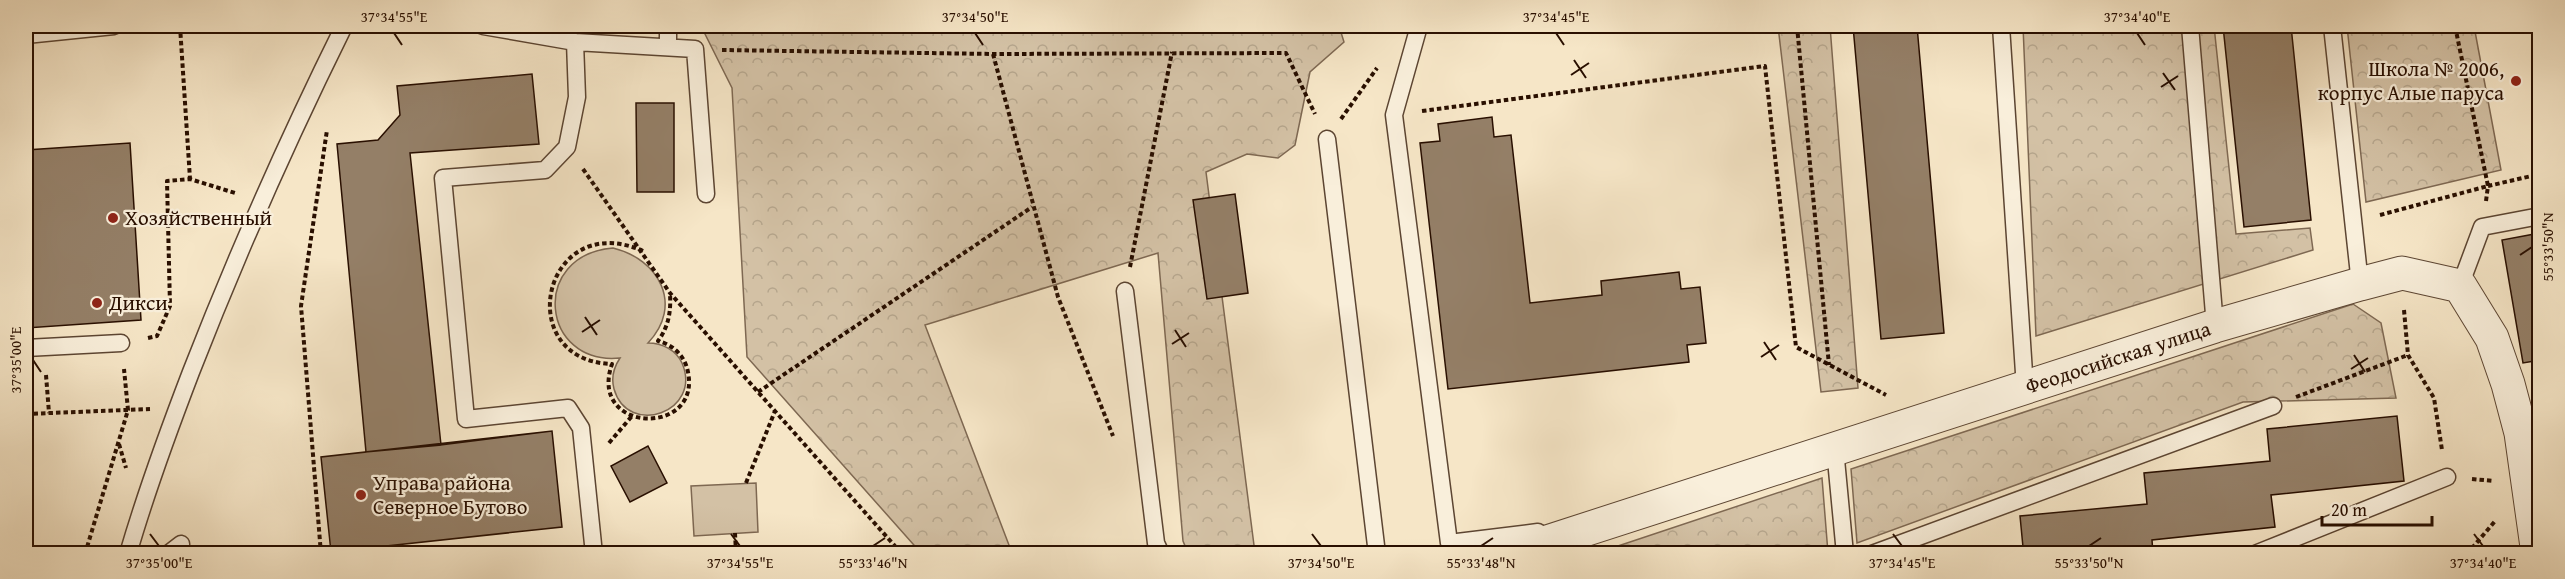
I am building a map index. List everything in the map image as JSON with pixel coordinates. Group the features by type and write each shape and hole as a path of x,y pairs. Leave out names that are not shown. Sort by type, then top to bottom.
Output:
{"street":[{"name":"Феодосийская улица","path":"1510,554 2215,326 2360,284 2402,273 2460,286"},
{"path":"2460,286 2492,338 2508,384 2530,431 2529,484 2538,554"}],"lane":[{"path":"38,32 114,26"},
{"path":"128,554 140,512 232,266 297,121 344,26"},
{"path":"483,26 575,42 695,49 706,194"},
{"path":"668,26 668,47"},
{"path":"1419,26 1394,115 1449,543 1605,524"},
{"path":"2001,26 2025,388"},
{"path":"2190,26 2215,326"},
{"path":"2332,26 2360,284"},
{"path":"575,42 577,97 567,147 545,170 443,178 466,419 568,408 581,428 594,554"},
{"path":"1327,139 1377,554"},
{"path":"2460,286 2482,228 2540,216"},
{"path":"1125,291 1156,543 1161,554"},
{"path":"26,348 121,343"},
{"path":"1872,554 2272,406"},
{"path":"1835,449 1845,554"},
{"path":"2255,554 2447,477"}],"path":[{"path":"180,26 190,179"},
{"path":"1797,26 1829,365"},
{"path":"2455,26 2487,186 2482,228"},
{"path":"695,49 993,54 1286,53 1327,139 1380,63"},
{"path":"1125,291 1172,52"},
{"path":"993,54 1032,207 1058,297 1118,447"},
{"path":"1394,115 1765,66 1796,347 1892,398"},
{"path":"321,554 301,306 326,134 330,123"},
{"path":"567,147 670,293 902,554"},
{"path":"2353,223 2487,186 2540,174"},
{"path":"85,554 128,410 121,343 157,336 170,306 166,181 190,179 226,190"},
{"path":"758,392 1032,207"},
{"path":"643,252 630,246 603,242 578,252 558,270 549,296 549,310 558,336 566,346 590,361 612,364 609,385 614,400 625,412 640,419 656,419 671,413 682,401 689,387 688,370 681,356 669,345 658,341 667,324 670,293"},
{"path":"2402,273 2408,354 2434,398 2447,477 2529,484"},
{"path":"44,347 49,413"},
{"path":"2272,406 2408,354"},
{"path":"26,414 178,408"},
{"path":"746,483 775,411"},
{"path":"735,533 736,553"},
{"path":"693,554 762,553"}],"green space":[{"path":"701,26 1339,26 1344,42 1310,72 1295,145 1278,158 1247,154 1206,172 1255,553 1188,553 1183,541 1158,253 925,325 1012,553 921,553 747,357 732,88"},
{"path":"1778,26 1830,26 1858,388 1821,392"},
{"path":"2023,26 2214,26 2236,234 2310,228 2313,250 2036,336"},
{"path":"2347,26 2474,26 2501,170 2366,202"},
{"path":"613,248 643,262 654,273 661,285 665,299 664,314 659,328 648,343 658,344 676,354 682,363 686,380 682,395 673,406 661,413 647,415 633,412 622,404 614,389 613,381 620,358 594,356 574,345 561,329 555,309 557,288 568,269 586,255"},
{"path":"2353,304 2381,323 2396,398 2243,402 1857,543 1851,469"},
{"path":"1822,478 1828,553 1597,553"},
{"path":"756,483 758,532 694,536 691,486"}],"building":[{"path":"1853,26 1917,26 1944,333 1881,339"},
{"path":"2223,26 2291,26 2311,220 2244,227"},
{"path":"532,74 539,144 410,153 441,445 366,452 337,144 378,140 400,115 397,86"},
{"path":"532,74 539,144 410,153 441,445 552,431 562,527 331,552 321,457 366,452 337,144 378,140 400,115 397,86"},
{"path":"636,103 674,103 674,192 637,192"},
{"path":"1492,117 1494,137 1511,135 1530,303 1602,295 1601,281 1679,272 1681,289 1700,287 1706,343 1687,345 1689,362 1448,389 1420,143 1440,141 1438,124"},
{"path":"130,143 141,320 26,328 26,150"},
{"path":"1235,194 1248,293 1207,299 1193,200"},
{"path":"2540,233 2540,360 2523,363 2502,240"},
{"path":"2397,416 2404,481 2271,495 2275,527 2152,540 2153,554 1955,554 2023,547 2020,516 2147,504 2144,473 2270,461 2267,429"},
{"path":"552,431 562,527 331,552 321,457"},
{"path":"648,446 667,483 630,502 611,466"}],"place":[{"name":"Школа № 2006, корпус Алые паруса","path":"2516,81"},
{"name":"Хозяйственный","path":"113,218"},
{"name":"Дикси","path":"97,303"},
{"name":"Управа района Северное Бутово","path":"361,495"}]}
